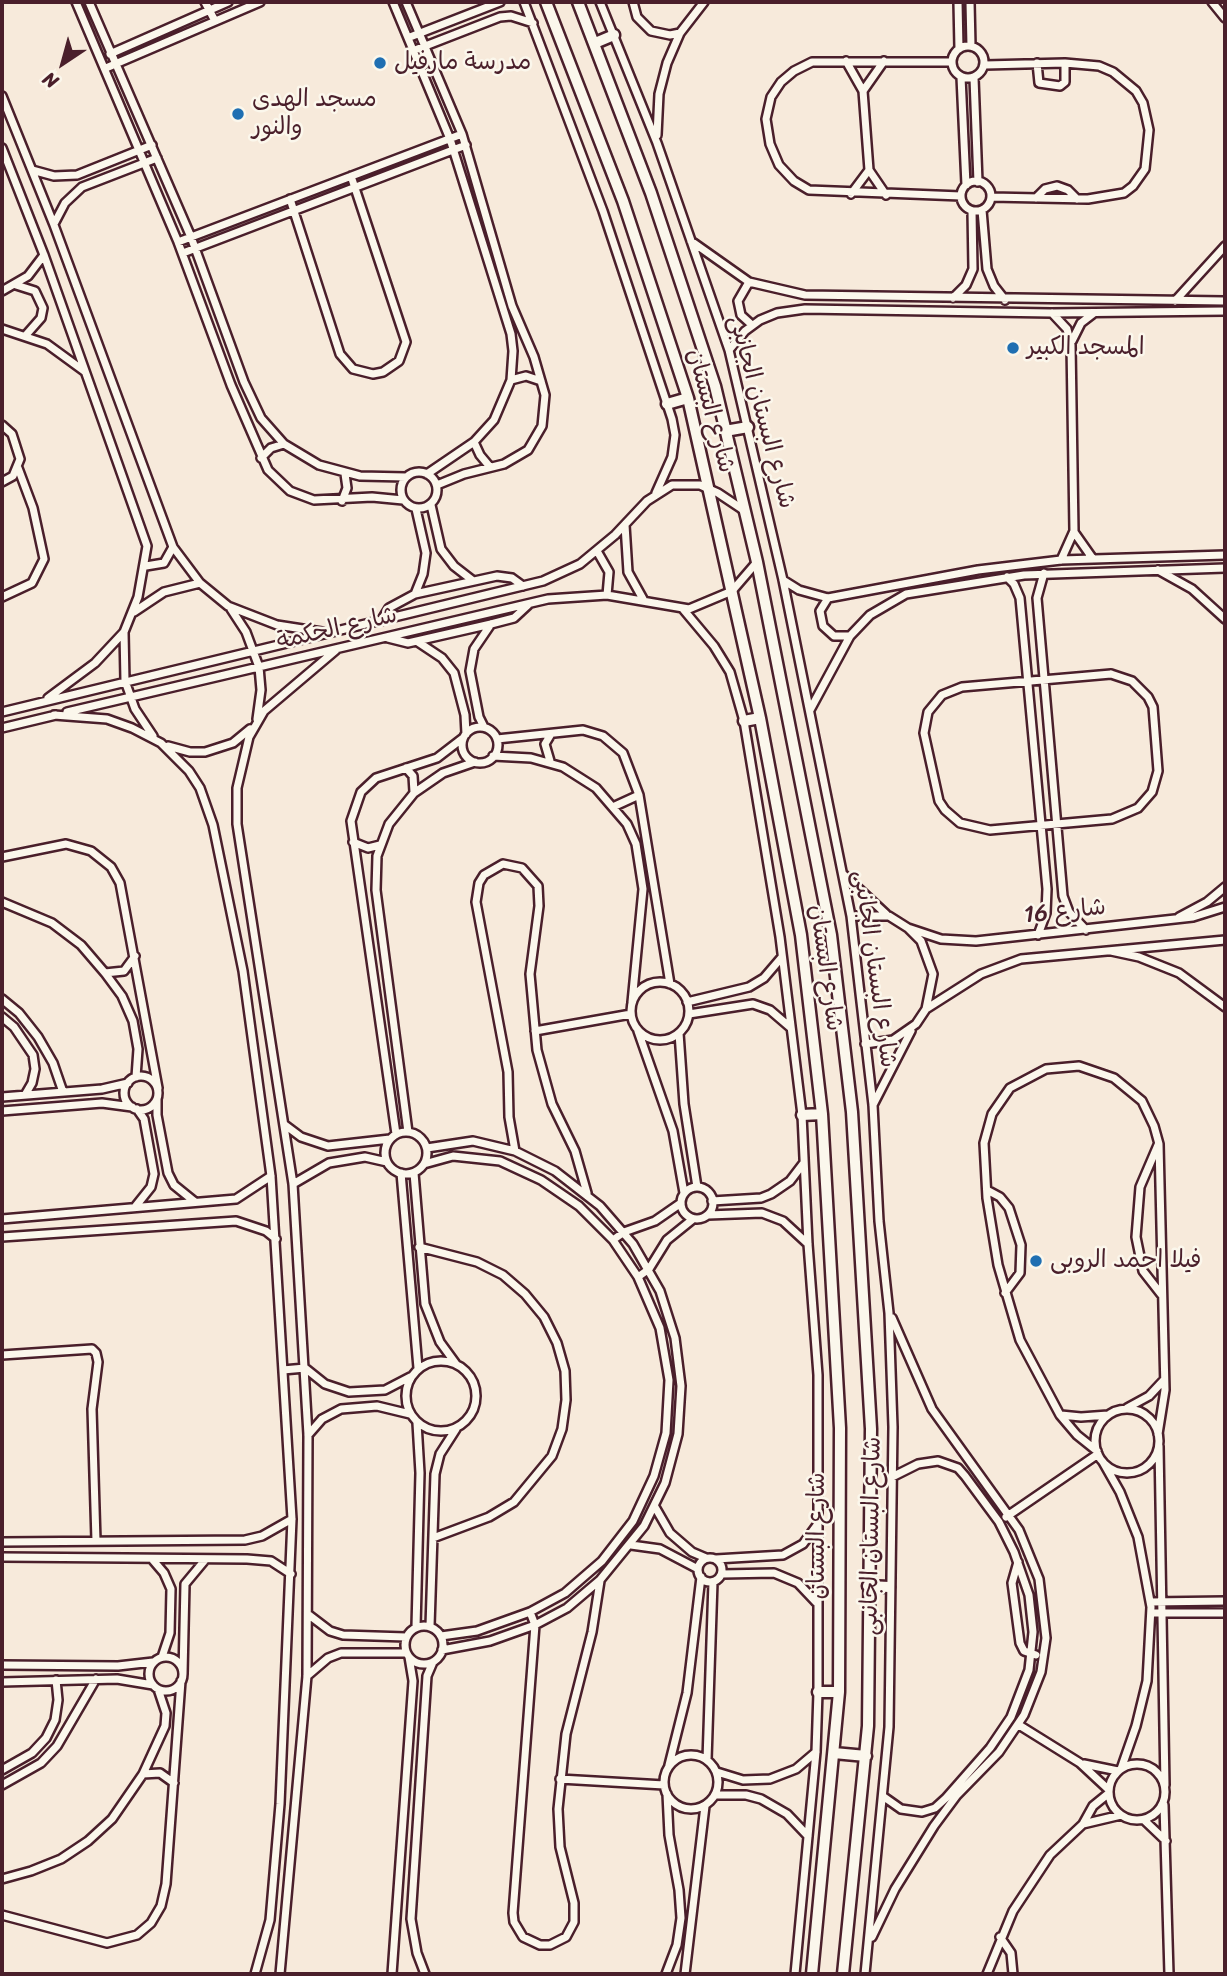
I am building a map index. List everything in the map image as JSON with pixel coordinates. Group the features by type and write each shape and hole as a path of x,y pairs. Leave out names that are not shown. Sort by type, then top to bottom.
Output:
{"street":[{"path":"76,2 102,57 183,253 231,385 261,457 273,475 290,491 314,500 342,501 372,497 403,500 416,509 426,553 415,594"},
{"path":"89,2 113,52 191,237 254,404 284,444 307,459 345,474 406,477 420,472 427,474 437,485 438,492 430,505 416,509"},
{"path":"205,2 215,22"},
{"path":"102,57 228,2"},
{"path":"106,68 260,2"},
{"path":"393,2 410,37 450,139 511,334 511,380 494,420 474,442 427,474"},
{"path":"406,2 422,33 466,145 512,306 541,381 545,410 536,439 517,458 437,485"},
{"path":"410,37 500,2"},
{"path":"524,2 603,211 667,404 674,446 669,467 655,494"},
{"name":"شارع البستان","path":"546,2 614,175 688,398 760,718 801,935 822,1114 839,1373 839,1692 812,1974"},
{"name":"شارع البستان","path":"578,2 595,43 715,386 757,562 831,935 852,1112 870,1374 869,1692 866,1756 843,1974"},
{"name":"شارع البستان الجانبى","path":"600,2 657,142 729,350 782,580 851,915 873,1105 880,1233 889,1313 892,1477 889,1727 865,1974"},
{"path":"633,2 636,17 651,31 660,34 680,33"},
{"path":"657,142 659,94 667,62 680,33 704,2"},
{"path":"958,2 959,49 952,62 956,74 974,78"},
{"path":"970,2 971,46"},
{"path":"1212,2 1225,18"},
{"path":"415,50 500,17 512,16 533,24"},
{"path":"595,43 614,35"},
{"path":"959,49 971,46 981,52 985,65"},
{"path":"846,61 863,90 869,170 886,195"},
{"path":"863,90 884,61"},
{"path":"952,62 812,62 794,71 771,97 766,119 773,154 794,181 817,193 961,196"},
{"path":"1037,64 1039,83 1062,86 1065,82 1065,63"},
{"path":"978,182 974,78 985,65 1065,63 1099,66 1126,81 1143,103 1149,130 1145,169 1133,187 1112,197 991,197"},
{"path":"961,77 966,185 961,196 963,204 972,211 982,210"},
{"path":"2,96 54,225 173,547 200,583 228,606 241,623 255,651 259,667 261,690 256,724 239,770 236,806 293,1184 308,1435 307,1676 298,1804 280,1974"},
{"path":"2,126 12,122"},
{"path":"178,242 462,134"},
{"path":"32,170 54,176 77,175 152,145"},
{"path":"183,253 466,145"},
{"path":"2,148 143,526 147,546 146,566 134,612 124,632 95,663 42,702"},
{"path":"54,225 65,203 82,187 157,158"},
{"path":"851,194 869,170"},
{"path":"290,199 340,354 353,369 363,373 383,372 399,361 406,342 351,176"},
{"path":"966,185 978,182 989,189 991,197 982,210 987,269 994,286 1006,300"},
{"path":"1036,198 1045,189 1057,186 1068,190 1077,199"},
{"path":"953,299 966,285 973,269 972,211"},
{"path":"689,239 749,282 805,295 1129,302 1225,301"},
{"path":"1175,301 1225,246"},
{"path":"2,291 28,276 44,255"},
{"path":"749,282 738,301 741,315 752,326"},
{"path":"16,285 35,291 43,308 41,318 26,335"},
{"path":"931,298 931,309"},
{"path":"1129,302 1129,312"},
{"path":"729,350 752,326 768,316 796,310 931,309 1051,313 1225,311"},
{"path":"1071,345 1081,323 1096,312"},
{"path":"1051,313 1067,329 1071,345 1074,531 1061,560"},
{"path":"2,330 26,335 47,344 85,372"},
{"path":"511,380 526,376 541,381"},
{"path":"667,404 688,398"},
{"path":"2,425 12,434 18,446 18,468 33,508 44,559 32,583 2,597"},
{"path":"725,431 748,427"},
{"path":"474,442 490,467"},
{"path":"261,457 271,448 284,444"},
{"path":"2,482 13,476 18,468"},
{"path":"342,501 347,488 345,474"},
{"path":"403,500 400,492 406,477"},
{"path":"655,494 681,484 709,488 746,511"},
{"name":"شارع الحكمة","path":"2,712 523,586 562,573 597,551 655,494"},
{"path":"430,505 441,549 454,566 472,580"},
{"path":"625,525 625,561 632,582 643,599"},
{"path":"1074,531 1093,559"},
{"path":"146,566 164,563 173,547"},
{"path":"597,551 609,572 607,595"},
{"path":"782,580 809,594 828,598 978,570 1061,560 1225,555"},
{"path":"1076,559 1076,571"},
{"path":"757,562 733,591 683,609 714,646 730,672 744,721 782,956 802,1115 818,1375 818,1692 816,1752 795,1974"},
{"path":"810,711 850,636 870,615 906,594 979,580 1044,573 1225,568"},
{"path":"978,570 979,580"},
{"path":"1158,570 1192,589 1225,620"},
{"path":"1044,573 1037,597 1065,904 1073,919 1086,930"},
{"path":"381,621 389,608 415,594 472,580 505,576 523,586"},
{"path":"1007,577 1014,584 1020,598 1042,825 1047,905 1038,935"},
{"path":"134,612 164,592 200,583"},
{"name":"شارع الحكمة","path":"2,728 567,596 607,595 643,599 683,609"},
{"path":"828,598 820,611 822,626 834,636 850,636"},
{"path":"387,637 403,643 417,642 514,618 528,604"},
{"path":"228,606 276,625 330,633"},
{"path":"491,624 474,649 470,671 484,727 497,739 551,734 572,729 603,736 623,753 639,795 670,984"},
{"path":"124,632 122,656 130,697 159,741 189,771 208,806 243,971 271,1176 292,1519 291,1574 280,1804 270,1920 255,1974"},
{"path":"417,642 434,652 454,673 465,715 466,755 475,762"},
{"path":"54,715 107,719 190,752 219,749 233,743 256,724 274,700 336,649"},
{"path":"1100,674 1122,677 1141,688 1153,707 1158,771 1146,801 1119,818 1056,824 979,830 952,817 939,801 924,733 924,722 933,702 951,690 1044,680 1100,674"},
{"path":"744,721 760,718"},
{"path":"387,1161 386,1150 393,1137 351,821 361,792 386,773 437,758 471,729 484,727"},
{"path":"550,762 545,744 551,734"},
{"path":"493,756 497,739"},
{"path":"408,1132 376,890 380,845 395,814 414,793 443,773 475,762 485,762 493,756 550,762 586,781 615,806 632,834 643,889 631,1014 673,1131 684,1193 681,1203 685,1214 693,1219"},
{"path":"406,768 415,782 414,793"},
{"path":"615,806 639,795"},
{"path":"352,842 363,847 380,845"},
{"path":"2,857 66,844 91,851 111,867 120,883 158,1088 157,1115 168,1172 174,1185 196,1202"},
{"path":"515,1151 509,1117 508,1072 476,902 479,883 484,875 503,864 522,868 538,886 539,906 530,974 535,1031 546,1086 575,1151 587,1194"},
{"path":"840,870 858,891 908,928 925,949 933,974 926,1009 897,1055 873,1105"},
{"path":"1172,919 1196,909 1225,887"},
{"path":"2,902 20,907 52,923 81,945 122,996 133,1021 138,1049 136,1076 128,1083 102,1089 2,1097"},
{"name":"شارع 16","path":"908,928 932,937 958,941 1038,935 1203,916 1225,907"},
{"path":"851,915 889,916"},
{"name":"شارع 16","path":"926,1009 962,984 1021,959 1225,940"},
{"path":"1096,950 1160,964 1198,984 1225,1007"},
{"path":"106,973 124,971 135,956"},
{"path":"687,1002 749,987 764,978 782,956"},
{"path":"243,971 261,968"},
{"path":"374,981 388,979"},
{"path":"632,1002 648,985 670,984 681,991 687,1002 689,1014 679,1032 684,1104 697,1188"},
{"path":"2,999 19,1013 38,1037 53,1063 63,1092"},
{"path":"689,1014 752,1004 770,1010 791,1029"},
{"path":"535,1031 631,1014"},
{"path":"2,1017 14,1027 33,1055 35,1069 32,1083 25,1095"},
{"path":"865,1044 893,1040 916,1024"},
{"path":"636,1028 657,1040 679,1032"},
{"path":"987,1974 1000,1937 1037,1873 1065,1838 1083,1824 1093,1806 1109,1791 1142,1704 1150,1659 1150,1602 1136,1530 1120,1492 1098,1453 1077,1435 1060,1415 1028,1360 1004,1293 986,1190 984,1143 992,1114 1010,1088 1027,1076 1046,1069 1067,1066 1091,1069 1124,1084 1149,1111 1159,1144 1165,1402 1158,1434 1164,1601 1164,1804 1169,1970 1159,1974"},
{"path":"136,1076 149,1078 158,1088"},
{"path":"128,1083 125,1096 144,1119 154,1174 151,1187 135,1207"},
{"path":"2,1111 102,1103 149,1108 157,1099"},
{"path":"802,1115 822,1114"},
{"path":"285,1125 309,1141 328,1146 393,1137 408,1132 422,1139 427,1148 424,1164"},
{"path":"427,1148 473,1141 515,1151 543,1164 587,1194 624,1232 649,1269 675,1338 681,1386 678,1434 669,1471 655,1507 631,1545 600,1580 567,1608 535,1625 490,1641 442,1650"},
{"path":"1159,1144 1144,1176 1136,1224 1143,1271 1161,1294"},
{"path":"401,1173 414,1172 424,1164 453,1156 500,1161 561,1192 613,1240 638,1276 651,1303 666,1353 669,1406 666,1433 645,1497 617,1543 584,1578 530,1612 477,1631 441,1636"},
{"path":"293,1184 329,1163 365,1157 387,1161 401,1173 418,1368"},
{"path":"712,1201 761,1198 771,1194 790,1181 803,1163"},
{"path":"414,1172 419,1247 429,1317 440,1342 472,1380 476,1401 472,1412 457,1428 440,1454 435,1474 430,1626"},
{"path":"2,1219 236,1199 271,1176"},
{"path":"684,1193 697,1188 709,1193 712,1201 708,1215"},
{"path":"986,1190 1000,1197 1009,1208 1021,1245 1020,1273 1004,1293"},
{"path":"613,1240 624,1232 655,1221 681,1203"},
{"path":"638,1276 649,1269 667,1240 693,1219 708,1215 762,1213 783,1221 808,1244"},
{"path":"57,1214 58,1232"},
{"path":"2,1237 236,1221 266,1231 276,1239"},
{"path":"419,1247 477,1262 503,1275 526,1294 544,1317 557,1343 565,1371 566,1400 562,1429 552,1456 514,1502 489,1517 433,1538"},
{"path":"869,1944 895,1889 934,1826 1018,1725 1034,1694 1044,1657 1046,1627 1039,1580 1023,1538 1010,1515 932,1409 889,1313"},
{"path":"2,1355 92,1349 96,1353 98,1362 92,1409 96,1541"},
{"path":"284,1370 305,1368 325,1384 349,1392 385,1390 410,1377 418,1368 437,1361 456,1364"},
{"path":"410,1377 406,1389 410,1414 418,1423 436,1431 457,1428"},
{"path":"1060,1415 1081,1418 1110,1415 1149,1396 1164,1380"},
{"path":"308,1435 322,1419 341,1409 377,1406 410,1414"},
{"path":"1123,1410 1145,1415 1158,1434"},
{"path":"1098,1453 1097,1431 1110,1415"},
{"path":"416,1627 420,1472 418,1423"},
{"path":"666,1433 678,1434"},
{"path":"1103,1462 1119,1472 1136,1472 1152,1462 1159,1446"},
{"path":"999,1522 1098,1453"},
{"path":"884,1797 911,1812 929,1811 941,1804 1007,1726 1022,1695 1032,1654 1031,1607 1018,1562 999,1522 965,1476 948,1463 928,1461 892,1477"},
{"path":"655,1507 665,1527 680,1543 706,1558 783,1555 803,1544 817,1525"},
{"path":"2,1542 245,1540 262,1536 292,1519"},
{"path":"66,1542 66,1558"},
{"path":"631,1545 660,1549 713,1582"},
{"path":"2,1558 271,1561 291,1574"},
{"path":"666,1974 677,1945 681,1917 679,1890 668,1835 665,1789 687,1693 699,1573 706,1558"},
{"path":"152,1559 164,1573 171,1590 170,1633 162,1657"},
{"path":"716,1559 722,1565 722,1574"},
{"path":"2,1915 107,1943 137,1935 151,1923 161,1906 166,1884 182,1677 185,1584 205,1560"},
{"path":"1018,1562 1012,1583 1020,1643 1024,1651 1044,1657"},
{"path":"708,1760 713,1582 722,1574 774,1573 798,1583 816,1602"},
{"path":"530,1612 535,1625 513,1913 514,1922 523,1937 540,1945 559,1942 574,1922 574,1903 558,1828 560,1779 570,1712 592,1632 600,1580"},
{"path":"868,1587 889,1587"},
{"path":"1150,1602 1225,1601"},
{"path":"1151,1612 1225,1613"},
{"path":"309,1615 330,1631 343,1635 406,1637 416,1627 430,1626 441,1636 442,1650 427,1676 411,1919 425,1974"},
{"path":"392,1974 413,1681 406,1637"},
{"path":"307,1676 328,1658 341,1653 408,1655 423,1664 433,1662"},
{"path":"2,1665 118,1666 153,1662 162,1657 176,1660 182,1677"},
{"path":"2,1879 51,1863 88,1841 112,1819 143,1774 165,1726 166,1713 148,1674 153,1662"},
{"path":"2,1682 96,1679 135,1681 172,1690 182,1677"},
{"path":"2,1785 22,1776 57,1746 96,1679"},
{"path":"2,1770 32,1753 46,1738 55,1720 58,1700 56,1680"},
{"path":"818,1692 839,1692"},
{"path":"1018,1725 1080,1763 1109,1791 1112,1805 1121,1815 1132,1820 1144,1820 1156,1814 1164,1804"},
{"path":"717,1772 743,1780 770,1779 796,1769 816,1752"},
{"path":"834,1753 866,1756"},
{"path":"669,1765 678,1758 690,1755 708,1760 717,1772 719,1784 715,1795 705,1806 685,1974"},
{"path":"1080,1763 1119,1770 1135,1764 1150,1767 1165,1785"},
{"path":"143,1774 160,1773 174,1783"},
{"path":"560,1779 665,1789 683,1808 705,1806"},
{"path":"715,1795 746,1795 761,1799 787,1814 808,1836"},
{"path":"280,1804 298,1804"},
{"path":"1083,1824 1121,1815"},
{"path":"1144,1820 1167,1842"},
{"path":"1000,1937 1010,1953 1013,1974"},
{"path":"396,1941 414,1938"}],"place":[{"name":"مدرسة مارفيل","path":"380,63"},
{"name":"مسجد الهدى والنور","path":"238,114"},
{"name":"المسجد الكبير","path":"1013,348"},
{"name":"فيلا احمد الروبى","path":"1036,1261"}]}
